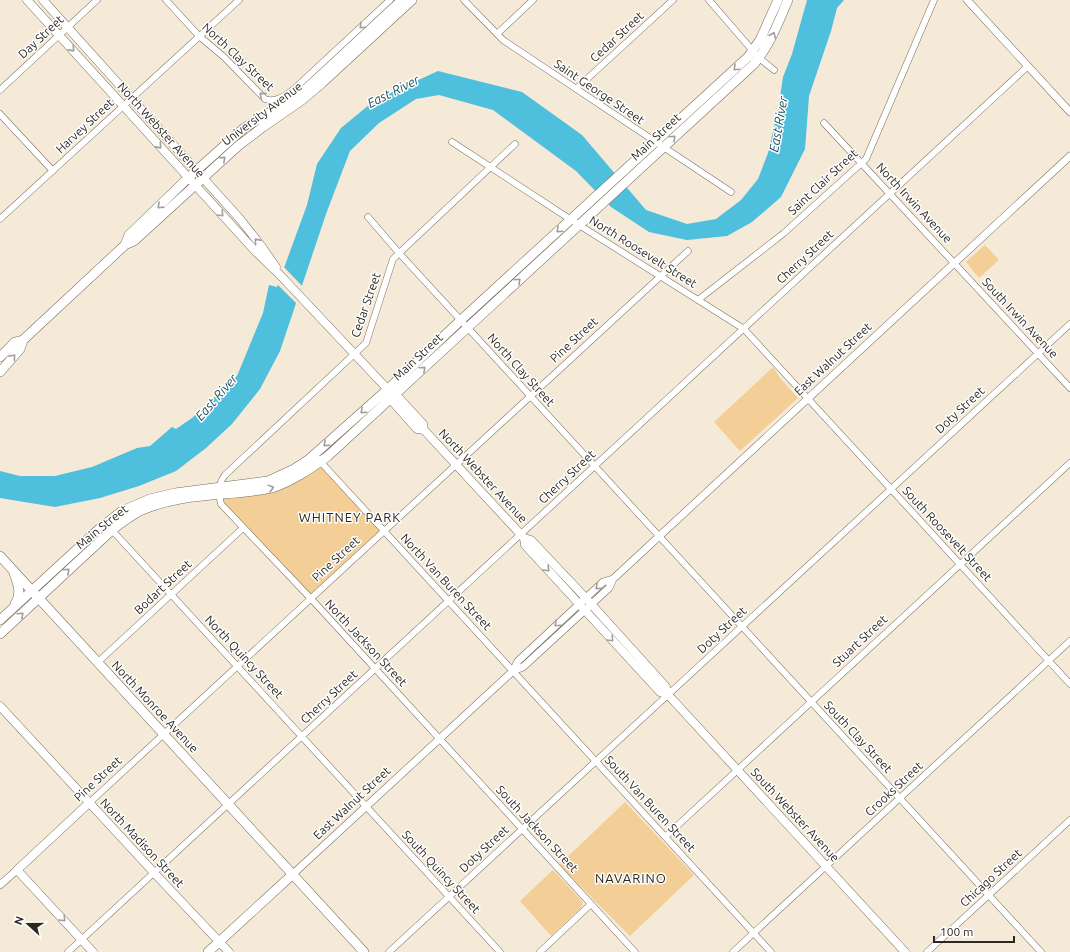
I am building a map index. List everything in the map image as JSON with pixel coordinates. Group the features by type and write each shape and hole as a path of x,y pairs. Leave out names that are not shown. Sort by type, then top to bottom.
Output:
{"main road":[{"name":"North Webster Avenue","path":"27,0 191,182 256,252 279,273 391,392 393,402 417,429 424,430 522,536 531,540 588,601"},
{"name":"North Webster Avenue","path":"42,0 245,225 266,252 279,273"},
{"name":"University Avenue","path":"0,372 20,349 23,340 125,245 129,235 191,182 244,128 292,99 308,87 402,0"},
{"name":"University Avenue","path":"199,174 302,100 412,0"},
{"name":"Main Street","path":"391,392 461,320 570,220 601,198 621,180 748,57 762,36 778,0"},
{"name":"Main Street","path":"658,145 759,58 770,42 788,0"},
{"name":"Main Street","path":"0,634 36,594 109,527 150,507 166,502 219,490 272,488 297,477 391,392 467,327 579,225 601,198"},
{"name":"University Avenue","path":"0,357 15,342 23,340"},
{"name":"North Webster Avenue","path":"522,536 525,545 582,607"},
{"name":"North Monroe Avenue","path":"0,556 364,952"},
{"path":"10,611 20,594 13,570"},
{"name":"Main Street","path":"0,620 10,611 36,594"},
{"name":"South Webster Avenue","path":"588,601 666,687 668,695"},
{"name":"South Webster Avenue","path":"582,607 660,692 668,695 905,952"},
{"name":"North Madison Street","path":"0,706 229,952"},
{"name":"Pine Street","path":"17,870 89,803"},
{"path":"17,870 93,952"},
{"name":"East Walnut Street","path":"208,952 293,874"}],"street":[{"name":"Day Street","path":"0,90 97,0"},
{"name":"North Clay Street","path":"166,0 199,36 224,57 265,98 271,101 278,100 293,90 390,0"},
{"name":"Harvey Street","path":"0,219 239,0"},
{"name":"Saint George Street","path":"464,0 502,40 658,145 731,192"},
{"path":"497,34 533,0"},
{"name":"Cedar Street","path":"576,89 673,0"},
{"path":"709,0 752,51 774,70"},
{"name":"Saint Clair Street","path":"698,300 784,233 867,158 934,0"},
{"path":"967,0 1070,112"},
{"name":"Cherry Street","path":"68,952 448,601 522,536 595,466 1027,67"},
{"path":"0,114 53,171"},
{"name":"North Irwin Avenue","path":"824,123 955,263"},
{"name":"North Roosevelt Street","path":"452,142 570,220 744,329 808,399"},
{"name":"Cedar Street","path":"219,490 220,483 225,475 366,343 393,258 515,144"},
{"name":"East Walnut Street","path":"293,874 513,671 518,661 582,607 603,582 613,579 1070,156"},
{"name":"North Clay Street","path":"368,217 399,253 659,536"},
{"name":"Pine Street","path":"89,803 688,251"},
{"name":"South Irwin Avenue","path":"955,263 1070,388"},
{"name":"Doty Street","path":"389,952 1070,324"},
{"name":"South Roosevelt Street","path":"808,399 1070,684"},
{"name":"North Van Buren Street","path":"317,458 513,671"},
{"name":"Stuart Street","path":"665,837 1070,463"},
{"name":"North Jackson Street","path":"219,490 220,504 311,599 439,739"},
{"name":"North Quincy Street","path":"109,527 366,806"},
{"name":"Bodart Street","path":"98,662 243,528"},
{"name":"South Clay Street","path":"659,536 1041,952"},
{"name":"Crooks Street","path":"733,952 1070,641"},
{"name":"South Van Buren Street","path":"513,671 771,952"},
{"name":"South Jackson Street","path":"439,739 635,952"},
{"name":"South Quincy Street","path":"366,806 500,952"},
{"name":"Chicago Street","path":"927,952 1070,820"},
{"name":"Pine Street","path":"0,885 17,870"},
{"path":"540,952 591,904"}],"shaded area":[{"path":"985,245 999,260 979,278 966,262"},
{"path":"773,367 780,378 798,398 740,451 714,422"},
{"name":"WHITNEY PARK","path":"318,460 384,531 311,599 221,504 219,489 258,485"},
{"path":"625,802 694,875 630,936 559,865"},
{"path":"553,870 583,903 581,908 551,936 520,901"}],"water":[{"name":"East River","path":"807,0 844,0 837,8 831,31 809,96 805,149 781,197 752,222 727,236 687,240 649,232 611,207 576,171 493,110 439,95 416,99 379,123 350,151 326,214 280,351 260,389 232,424 206,448 176,471 139,486 100,498 55,507 0,498 0,471 20,476 55,476 92,467 137,448 150,446 172,427 176,429 192,418 237,376 263,313 269,285 277,287 307,205 317,164 341,128 375,100 438,71 522,92 582,135 646,210 687,224 716,219 741,200 758,179 768,153 778,110 783,77 792,54"}],"pier":[{"path":"283,266 304,288 298,305 276,283"}],"district":[{"name":"WHITNEY PARK","path":"350,517"},
{"name":"NAVARINO","path":"631,878"}]}
